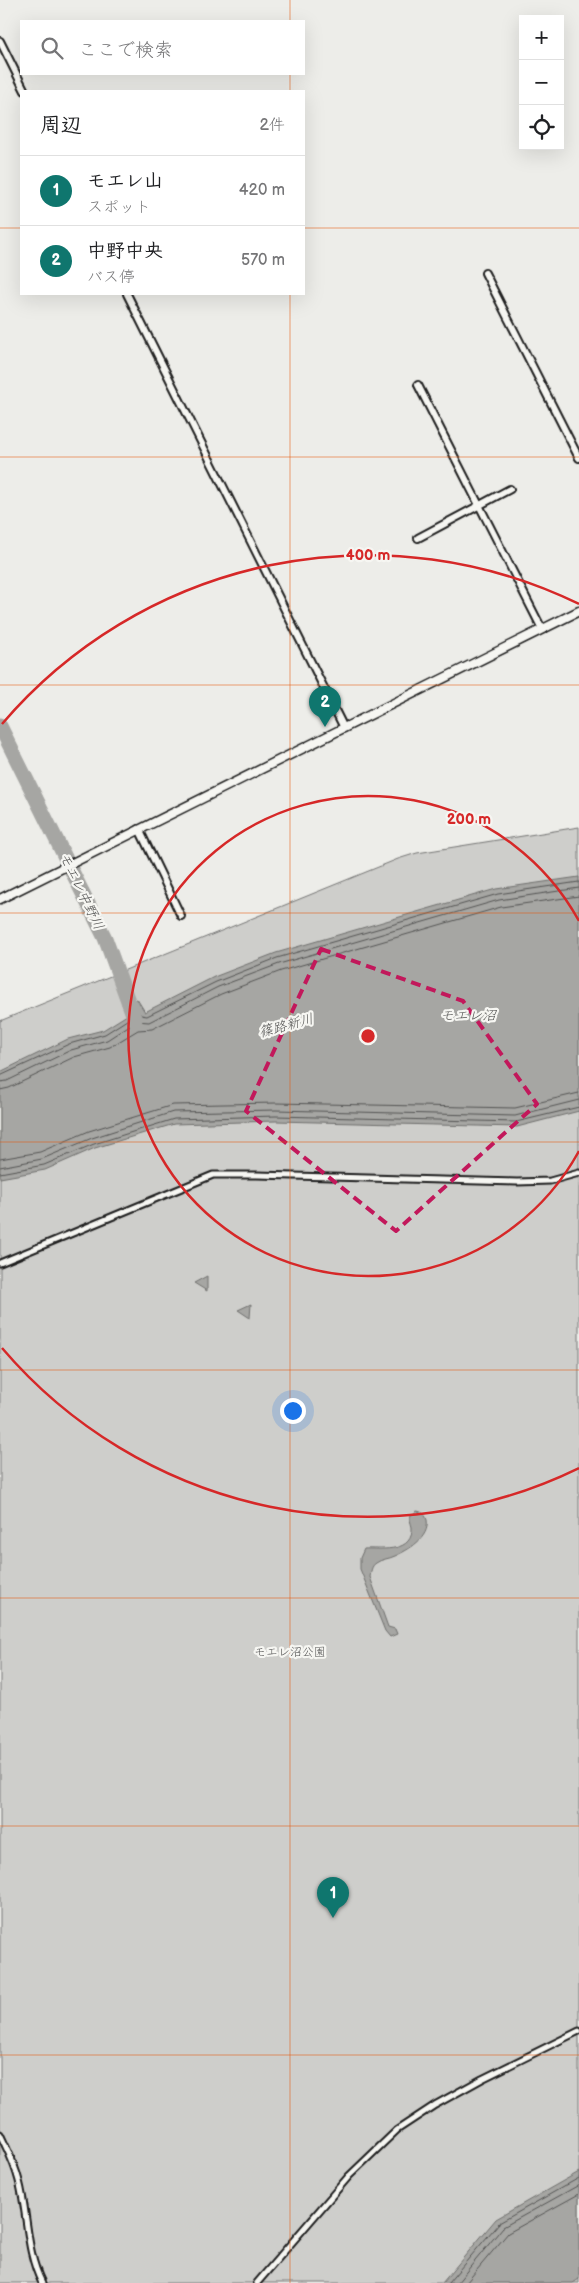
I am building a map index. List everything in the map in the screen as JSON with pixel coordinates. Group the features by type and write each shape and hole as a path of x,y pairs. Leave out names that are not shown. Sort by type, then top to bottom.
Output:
{"street":[{"path":"0,41 24,90"},
{"path":"485,273 579,458"},
{"path":"128,295 344,728"},
{"path":"418,385 542,629"},
{"path":"418,538 510,489"},
{"path":"0,898 579,611"},
{"path":"139,830 181,916"},
{"path":"0,1263 213,1176 257,1174 517,1182 550,1181 579,1173"},
{"path":"257,2283 349,2176 397,2130 435,2105 579,2031"},
{"path":"0,2134 14,2164 20,2183 34,2263 42,2283"}],"highlighted area":[{"path":"321,949 463,1001 537,1104 396,1231 246,1111"}],"green space":[{"name":"モエレ沼公園","path":"579,827 579,2283 0,2283 0,1021 398,859 417,853"}],"water":[{"name":"モエレ沼","path":"579,877 579,1111 517,1127 276,1121 174,1124 95,1148 45,1170 0,1178 0,1072 68,1039 103,1030 127,1015 122,1004 137,999 145,1012 214,977 276,953 496,889"},
{"path":"207,1276 207,1291 194,1283"},
{"path":"251,1304 250,1318 238,1310"},
{"path":"417,1511 424,1514 427,1520 427,1526 422,1538 406,1550 378,1562 371,1571 370,1577 388,1627 395,1629 397,1634 390,1637 385,1631 360,1569 360,1558 364,1549 400,1547 406,1543 412,1531 410,1516"},
{"path":"579,2172 579,2279 573,2283 442,2283 496,2219"}],"waterway":[{"name":"モエレ中野川","path":"0,726 105,938 135,1020"}],"place":[{"name":"中野中央","path":"325,727"},
{"name":"モエレ山","path":"333,1918"}],"water label":[{"name":"篠路新川","path":"286,1025"}]}
